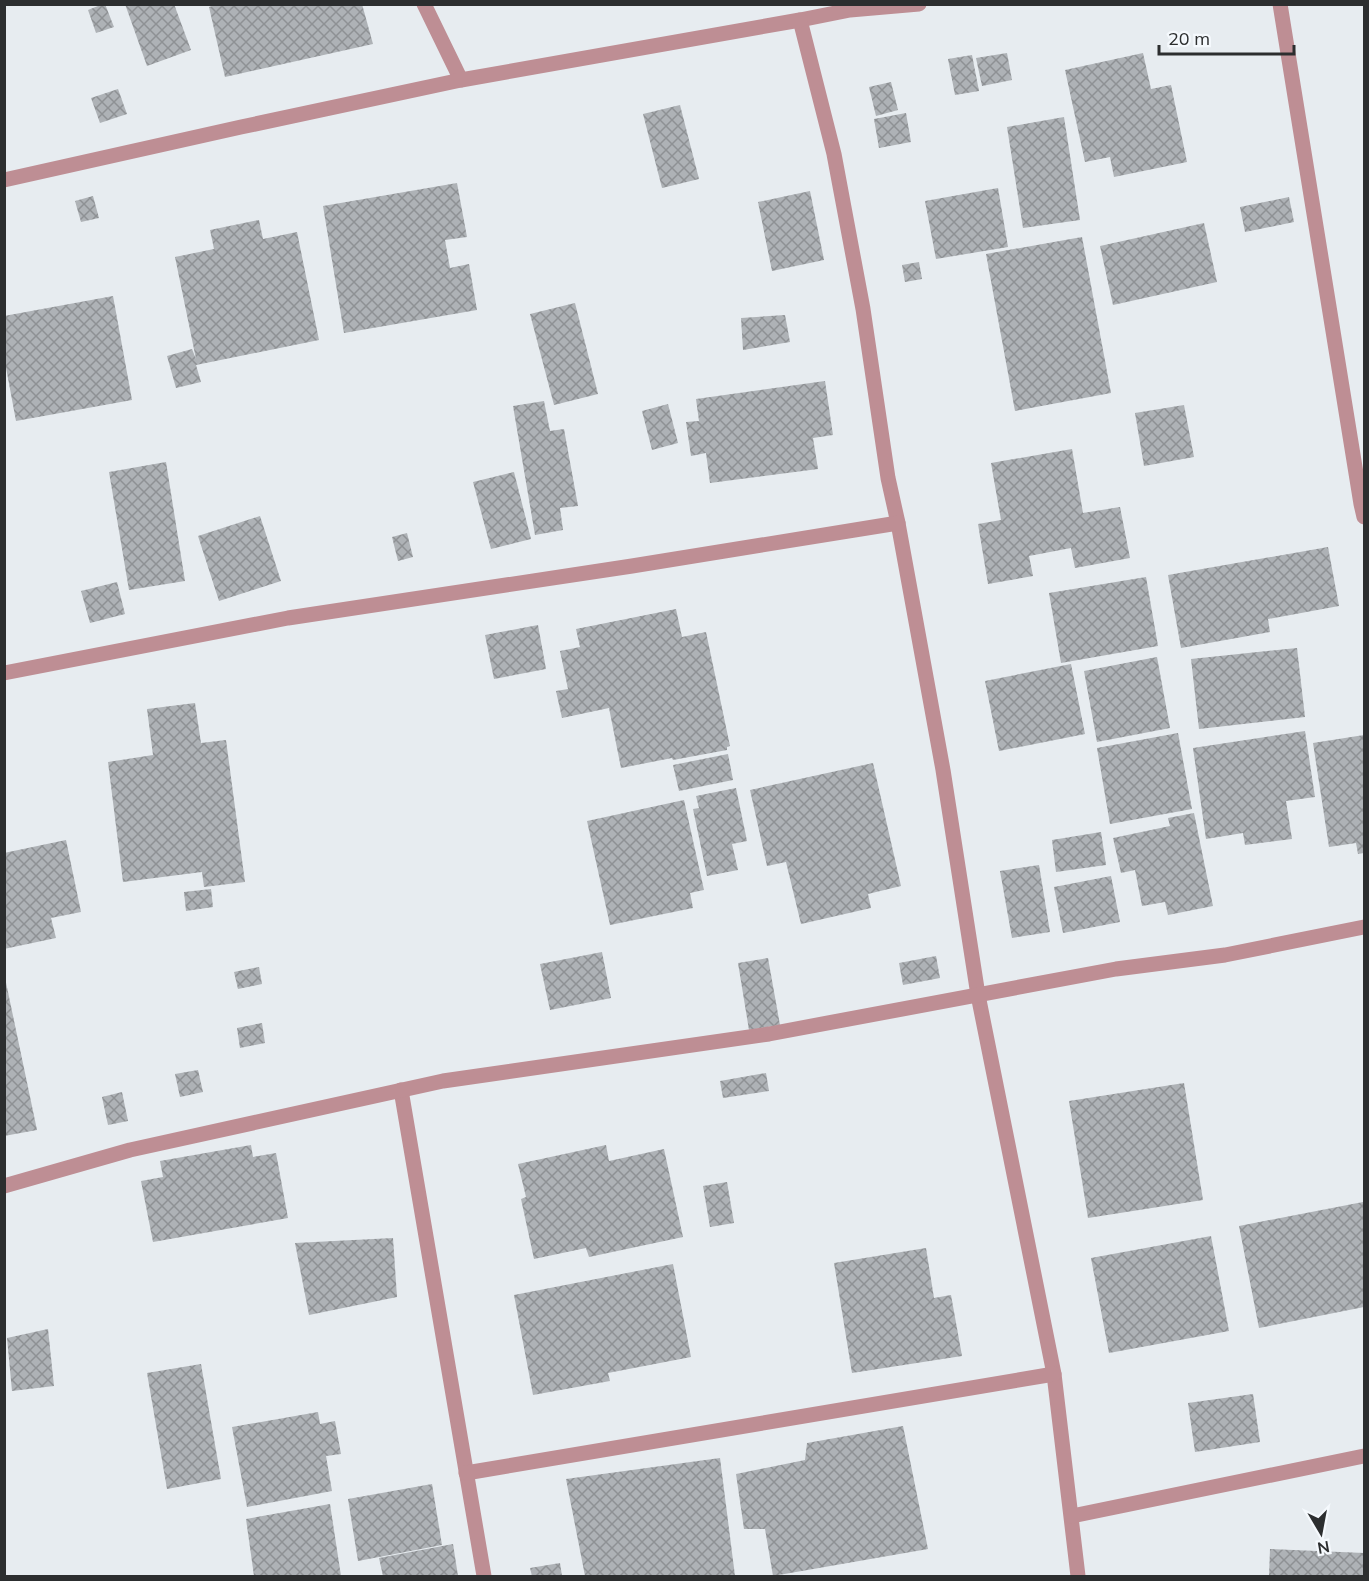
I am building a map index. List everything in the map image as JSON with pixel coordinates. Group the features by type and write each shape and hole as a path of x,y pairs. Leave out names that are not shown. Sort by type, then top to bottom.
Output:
{"street":[{"path":"424,4 460,80"},
{"path":"4,180 460,80 850,10 919,4"},
{"path":"1280,4 1361,504 1365,517"},
{"path":"800,20 834,154 864,309 888,478 943,770 978,995 1053,1374 1078,1576"},
{"path":"4,673 288,618 898,523"},
{"path":"4,1186 130,1150 454,1079 769,1034 1116,969 1225,955 1365,927"},
{"path":"401,1090 484,1576"},
{"path":"466,1473 1053,1374"},
{"path":"1072,1516 1365,1456"}],"building":[{"path":"105,4 114,27 96,33 88,10"},
{"path":"125,4 174,4 191,50 147,66"},
{"path":"219,4 362,4 373,44 225,77 209,7"},
{"path":"1007,53 1012,80 982,86 976,58"},
{"path":"1143,53 1151,89 1171,85 1187,162 1114,177 1110,157 1085,162 1065,70"},
{"path":"972,55 979,91 955,95 948,59"},
{"path":"891,82 898,110 876,116 869,87"},
{"path":"118,89 127,114 100,123 91,98"},
{"path":"680,105 699,179 662,188 643,114"},
{"path":"906,113 911,142 879,148 874,119"},
{"path":"1064,117 1080,220 1023,228 1007,127"},
{"path":"457,183 467,237 445,240 450,268 469,264 477,310 344,333 323,206"},
{"path":"998,188 1008,247 936,259 925,201"},
{"path":"810,191 824,260 772,271 758,202"},
{"path":"93,196 99,218 81,222 75,201"},
{"path":"1289,197 1294,222 1245,232 1240,207"},
{"path":"259,220 263,239 297,232 319,340 196,365 201,382 176,388 167,356 192,349 196,359 175,257 214,249 210,230"},
{"path":"1204,223 1217,282 1113,305 1100,246"},
{"path":"1082,237 1111,393 1015,411 986,254"},
{"path":"919,262 922,279 905,282 902,265"},
{"path":"113,296 132,400 16,421 4,357 4,316"},
{"path":"575,303 598,394 554,405 530,314"},
{"path":"785,315 790,342 743,350 741,318"},
{"path":"825,381 833,435 813,438 818,469 710,483 706,453 691,456 686,422 699,421 696,399"},
{"path":"544,401 550,431 564,429 578,506 560,508 563,530 535,535 513,406"},
{"path":"668,404 678,443 652,450 642,411"},
{"path":"1184,405 1194,457 1144,466 1135,413"},
{"path":"1072,449 1083,513 1120,507 1130,558 1075,568 1071,548 1029,556 1033,576 988,584 978,524 1001,520 991,463"},
{"path":"166,462 185,581 129,590 109,472"},
{"path":"514,472 531,539 491,549 473,482"},
{"path":"260,516 281,581 219,601 198,536"},
{"path":"407,533 413,557 398,561 392,537"},
{"path":"1328,547 1339,606 1268,619 1270,632 1181,648 1168,575"},
{"path":"1146,577 1158,646 1061,663 1049,593"},
{"path":"117,582 125,614 90,623 81,591"},
{"path":"676,609 682,637 706,632 730,746 727,750 621,768 609,708 562,718 556,691 568,689 560,651 580,647 576,629"},
{"path":"538,625 546,669 494,679 485,635"},
{"path":"1297,648 1305,717 1199,729 1191,659"},
{"path":"1157,657 1170,728 1097,742 1084,671"},
{"path":"1071,664 1085,734 999,751 985,681"},
{"path":"195,703 201,743 226,740 245,882 204,887 202,872 123,882 108,762 153,755 147,709"},
{"path":"1305,731 1315,797 1286,801 1292,839 1245,845 1243,833 1206,839 1193,748"},
{"path":"1178,733 1192,809 1110,824 1097,748"},
{"path":"1364,735 1364,853 1358,854 1356,843 1329,847 1313,743"},
{"path":"728,754 733,780 679,791 673,765"},
{"path":"873,763 901,886 868,894 871,908 801,924 786,862 767,866 750,790"},
{"path":"736,788 747,841 732,844 738,870 707,876 693,809 699,808 696,796"},
{"path":"684,800 704,890 690,893 693,908 610,925 587,821"},
{"path":"1194,813 1213,906 1168,915 1165,902 1142,906 1135,870 1121,873 1113,838 1170,826 1168,818"},
{"path":"1101,832 1106,865 1056,872 1052,840"},
{"path":"66,840 81,912 51,918 56,938 4,949 4,853"},
{"path":"1039,865 1050,932 1012,938 1000,871"},
{"path":"1111,876 1120,922 1063,933 1054,887"},
{"path":"211,889 213,907 186,911 184,892"},
{"path":"602,952 611,998 550,1010 540,964"},
{"path":"936,956 940,978 903,985 899,963"},
{"path":"768,958 780,1025 749,1030 738,963"},
{"path":"259,967 262,984 238,989 234,972"},
{"path":"4,973 37,1130 4,1136"},
{"path":"262,1023 265,1043 240,1048 237,1028"},
{"path":"198,1070 203,1092 180,1097 175,1074"},
{"path":"766,1073 769,1091 723,1098 720,1081"},
{"path":"1184,1083 1203,1200 1088,1218 1069,1101"},
{"path":"122,1092 128,1121 108,1125 102,1097"},
{"path":"251,1145 253,1157 276,1153 288,1218 153,1242 141,1181 163,1177 160,1161"},
{"path":"606,1145 609,1161 664,1149 683,1237 589,1257 586,1248 534,1259 521,1199 526,1197 518,1164"},
{"path":"727,1182 734,1223 710,1227 703,1186"},
{"path":"1363,1202 1364,1307 1259,1328 1239,1226"},
{"path":"1211,1236 1229,1331 1109,1353 1091,1258"},
{"path":"393,1238 397,1297 309,1315 295,1243"},
{"path":"926,1248 934,1298 951,1295 962,1356 852,1373 834,1263"},
{"path":"673,1264 691,1357 608,1373 610,1381 533,1395 514,1295"},
{"path":"48,1329 54,1386 12,1391 7,1338"},
{"path":"201,1364 221,1479 167,1489 147,1373"},
{"path":"1253,1394 1260,1442 1195,1452 1188,1403"},
{"path":"318,1412 320,1424 335,1421 341,1454 326,1456 332,1491 247,1507 232,1427"},
{"path":"903,1426 928,1549 773,1576 765,1529 744,1529 736,1474 805,1460 807,1443"},
{"path":"720,1458 735,1576 585,1576 566,1479"},
{"path":"432,1484 442,1545 358,1561 348,1499"},
{"path":"330,1504 341,1576 254,1576 246,1519"},
{"path":"453,1544 458,1576 383,1576 379,1558"},
{"path":"1270,1549 1364,1553 1364,1576 1269,1576"},
{"path":"560,1563 562,1576 532,1576 530,1568"}]}
